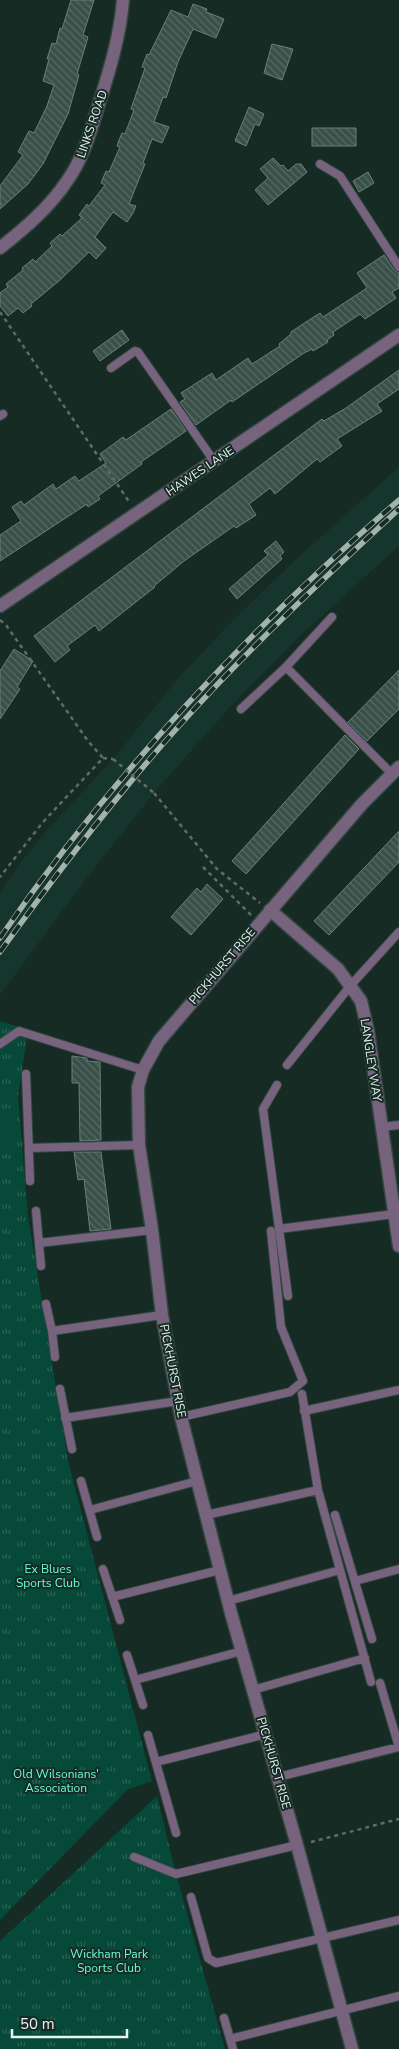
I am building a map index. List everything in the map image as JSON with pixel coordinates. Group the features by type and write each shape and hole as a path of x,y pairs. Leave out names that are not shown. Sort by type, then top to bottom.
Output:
{"street":[{"name":"LINKS ROAD","path":"0,248 22,231 48,206 78,164 87,143 108,77 123,0"},
{"name":"HAWES LANE","path":"0,606 399,335"},
{"name":"PICKHURST RISE","path":"352,2049 298,1846 242,1652 181,1417 162,1315 152,1230 138,1145 138,1087 142,1070 159,1041 362,804 396,771"},
{"name":"LANGLEY WAY","path":"270,910 338,969 361,1001 368,1032 399,1246"}],"lane":[{"path":"320,164 340,176 399,267"},
{"path":"111,368 135,351 138,352 214,461"},
{"path":"241,709 286,666 332,617"},
{"path":"286,666 396,771"},
{"path":"287,1065 350,985 399,932"},
{"path":"0,1044 19,1031 142,1070"},
{"path":"26,1074 30,1181"},
{"path":"181,1417 290,1392 303,1381 281,1327 275,1230 263,1109 277,1085"},
{"path":"382,1127 399,1125"},
{"path":"29,1148 138,1145"},
{"path":"36,1211 41,1266"},
{"path":"275,1230 394,1214"},
{"path":"39,1243 152,1230"},
{"path":"275,1230 288,1296"},
{"path":"46,1304 52,1330 55,1357"},
{"path":"52,1330 162,1315"},
{"path":"60,1389 72,1449"},
{"path":"304,1410 399,1390"},
{"path":"302,1394 318,1490 372,1682"},
{"path":"66,1418 178,1401"},
{"path":"82,1481 97,1537"},
{"path":"90,1510 197,1481"},
{"path":"206,1515 318,1490"},
{"path":"335,1515 372,1638"},
{"path":"103,1569 120,1620"},
{"path":"112,1597 220,1570"},
{"path":"228,1600 340,1570"},
{"path":"355,1581 399,1570"},
{"path":"135,1680 242,1652"},
{"path":"127,1655 143,1705"},
{"path":"253,1690 365,1658"},
{"path":"278,1777 399,1747 380,1683"},
{"path":"156,1762 266,1734"},
{"path":"148,1735 176,1833"},
{"path":"134,1857 176,1874 298,1846"},
{"path":"191,1897 208,1958 216,1963 399,1920"},
{"path":"230,2039 399,1996"},
{"path":"224,2018 233,2049"}],"path":[{"path":"0,312 137,514"},
{"path":"0,620 6,625 88,741 103,758 113,759 154,793 217,868 270,910"},
{"path":"0,877 43,822 103,758"},
{"path":"203,867 259,923"},
{"path":"298,1846 399,1819"}],"shaded area":[{"path":"399,467 399,546 299,637 232,705 154,793 86,879 0,995 0,892 21,862 47,830 113,759 180,676 235,618 296,559"}],"green space":[{"name":"Ex Blues Sports Club","path":"0,1021 28,1030 18,1096 28,1216 68,1461 152,1781 127,1790 0,1920"},
{"path":"13,1108 15,1148 0,1149 0,1109"},
{"name":"Wickham Park Sports Club","path":"157,1796 176,1874 225,2049 0,2049 0,1941"}],"building":[{"path":"71,0 94,0 83,35 88,37 68,114 43,164 28,184 0,209 0,186 23,155 18,152 29,131 34,133 47,106 54,85 43,81 49,59 47,59 52,43 56,44"},
{"path":"193,4 207,9 206,12 224,19 216,38 193,29 178,62 166,98 163,97 154,122 169,127 162,143 152,139 143,163 145,164 129,204 136,206 133,213 127,222 113,212 95,237 106,248 96,259 89,252 31,304 32,306 23,313 18,308 8,316 0,306 0,293 8,287 6,284 23,270 22,268 33,259 35,262 52,246 50,243 60,234 62,236 82,218 79,215 87,204 89,206 105,185 101,183 106,171 109,172 120,147 117,146 119,140 122,133 125,134 134,110 131,109 145,68 142,67 147,54 149,55 171,10 188,17"},
{"path":"272,44 293,49 282,80 264,73"},
{"path":"249,107 264,114 259,126 255,124 246,146 235,141"},
{"path":"312,128 356,128 356,146 312,146"},
{"path":"273,158 288,171 296,164 301,164 307,172 268,205 255,190 268,178 260,169"},
{"path":"368,172 374,183 359,192 353,181"},
{"path":"384,255 394,270 399,273 399,288 392,292 396,298 365,319 360,314 333,332 334,335 327,340 328,342 313,351 312,349 304,353 196,425 180,402 185,399 181,393 212,373 216,380 248,358 252,364 280,346 279,344 291,332 306,322 320,313 323,317 367,288 357,273"},
{"path":"122,330 129,340 100,361 93,351"},
{"path":"399,370 399,389 377,404 382,411 337,439 342,446 320,462 317,459 275,494 270,488 249,504 256,515 236,528 234,526 184,561 155,587 99,631 95,625 67,646 70,650 55,662 34,636 322,419 324,421 346,408"},
{"path":"171,409 186,431 141,462 142,464 98,496 100,499 88,507 87,504 0,561 0,535 21,521 12,507 21,501 24,505 53,484 56,489 75,476 79,481 106,463 100,454 123,437 126,440"},
{"path":"276,541 284,552 280,556 282,559 237,599 229,589 268,555 264,551"},
{"path":"14,649 33,661 17,687 20,689 0,719 0,671"},
{"path":"399,670 399,709 367,741 348,722"},
{"path":"345,735 359,749 246,874 232,861"},
{"path":"399,831 399,862 329,935 314,921"},
{"path":"207,884 223,899 191,935 171,917 197,888 201,892"},
{"path":"72,1056 87,1058 87,1061 100,1062 101,1140 80,1141 79,1083 72,1083"},
{"path":"74,1152 101,1152 111,1229 90,1231 84,1179 78,1180"}],"railway":[{"path":"0,938 88,819 186,706 290,599 399,500"},
{"path":"0,952 86,837 131,781 204,698 314,588 399,509"}],"park label":[{"name":"Old Wilsonians' Association","path":"56,1781"}]}
